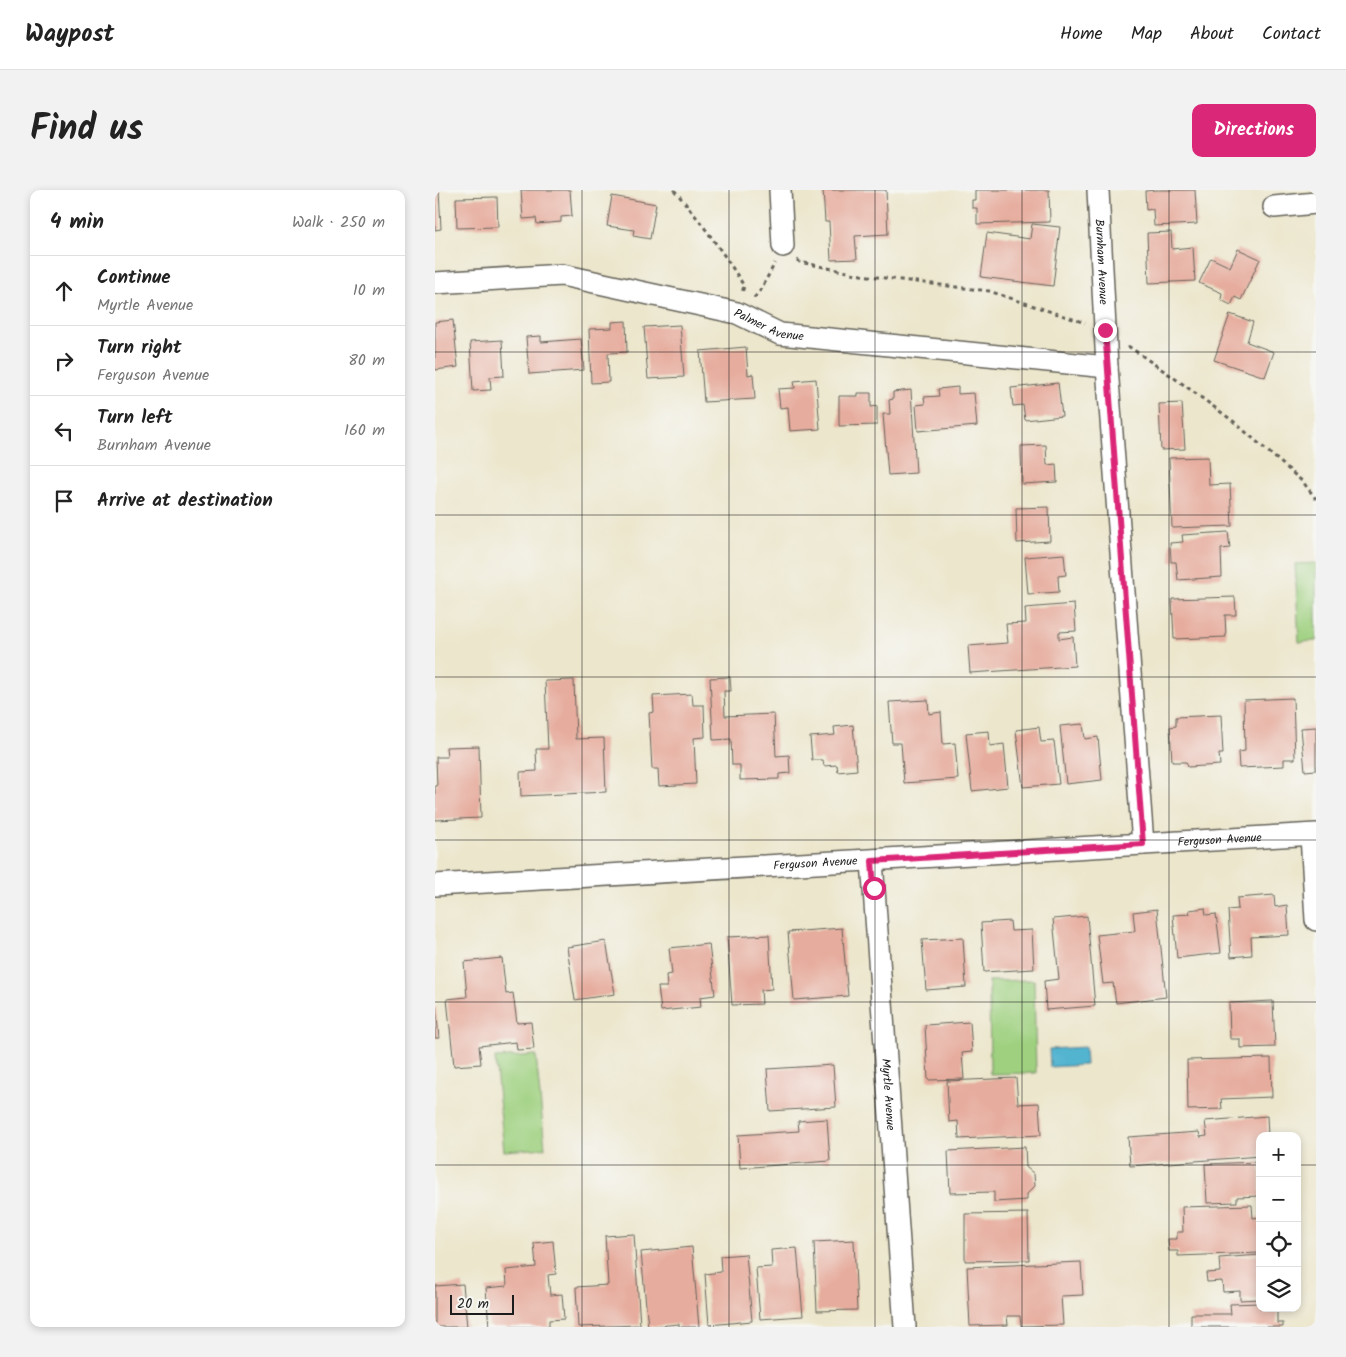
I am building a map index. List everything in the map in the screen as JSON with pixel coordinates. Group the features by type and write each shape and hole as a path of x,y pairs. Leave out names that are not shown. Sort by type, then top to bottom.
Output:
{"street":[{"path":"780,190 783,246"},
{"name":"Burnham Avenue","path":"1099,190 1107,367 1143,844"},
{"path":"1274,207 1316,203"},
{"name":"Palmer Avenue","path":"435,282 562,274 737,313 780,334 1107,367"},
{"path":"1314,835 1316,920"},
{"name":"Ferguson Avenue","path":"435,885 1314,835"},
{"name":"Myrtle Avenue","path":"872,861 905,1327"}],"path":[{"path":"674,190 698,218 744,286 737,313"},
{"path":"760,291 783,246 800,262 861,274 989,291 1105,330 1233,421 1303,482 1316,499"}],"green space":[{"path":"1316,563 1316,641 1299,642 1295,564"},
{"path":"1034,980 1036,1073 990,1074 989,981"},
{"path":"536,1055 545,1148 504,1151 495,1058"}],"water":[{"path":"1085,1047 1086,1065 1050,1067 1049,1049"}],"building":[{"path":"439,190 441,229 435,230 435,191"},
{"path":"521,190 570,190 572,216 561,217 561,222 537,224 536,218 523,219"},
{"path":"823,190 886,190 888,234 855,236 857,259 831,260 829,222 825,222"},
{"path":"975,190 1049,190 1050,222 977,224 977,208 972,208 972,200 975,200"},
{"path":"1195,190 1197,224 1154,226 1153,209 1146,210 1145,191"},
{"path":"612,196 656,204 650,239 633,236 634,230 607,226"},
{"path":"497,197 498,227 457,228 456,198"},
{"path":"1032,224 1060,227 1053,286 981,277 987,233 1030,239"},
{"path":"1171,232 1172,249 1193,247 1195,281 1149,283 1147,233"},
{"path":"1238,249 1260,259 1241,300 1235,297 1231,305 1221,300 1222,293 1199,283 1211,258 1230,267"},
{"path":"1230,314 1253,322 1247,342 1274,352 1265,377 1214,360"},
{"path":"453,320 458,367 435,370 435,322"},
{"path":"626,321 627,352 608,353 609,382 591,383 589,329 612,328 612,322"},
{"path":"680,325 684,377 648,379 644,327"},
{"path":"541,336 541,342 581,339 584,370 529,374 526,337"},
{"path":"502,340 504,376 490,377 491,390 473,391 470,342"},
{"path":"746,347 748,375 753,374 755,399 704,402 700,351"},
{"path":"816,379 820,429 790,431 788,407 780,408 778,389 795,388 794,381"},
{"path":"1058,383 1062,416 1025,420 1023,405 1013,406 1011,388"},
{"path":"958,387 958,394 974,393 977,426 918,431 916,405 925,404 924,397 939,396 938,389"},
{"path":"911,390 916,473 888,475 883,414 890,414 889,400 893,399 893,392"},
{"path":"858,393 871,393 871,407 877,406 877,425 839,426 839,396 858,396"},
{"path":"1182,403 1185,449 1161,450 1159,404"},
{"path":"1046,445 1047,465 1056,464 1057,482 1022,484 1021,446"},
{"path":"1208,457 1209,485 1230,484 1232,526 1172,528 1169,458"},
{"path":"1049,507 1050,541 1017,543 1016,508"},
{"path":"1228,532 1230,548 1221,549 1222,577 1178,580 1176,562 1171,562 1170,543 1183,542 1182,535"},
{"path":"1064,554 1066,575 1058,576 1059,592 1028,594 1025,557"},
{"path":"1235,597 1236,615 1225,615 1226,637 1174,639 1172,599"},
{"path":"1074,604 1076,631 1059,632 1059,639 1073,637 1075,666 970,673 968,646 1008,643 1006,624 1026,623 1025,608"},
{"path":"730,677 731,691 724,691 725,716 774,714 776,756 789,755 790,773 779,774 779,779 740,780 740,765 732,765 731,739 713,740 710,678"},
{"path":"574,680 576,739 604,738 606,792 521,796 520,772 537,771 536,749 548,749 545,681"},
{"path":"692,694 693,705 704,705 705,737 694,738 696,784 659,786 658,769 652,769 649,713 654,712 653,696"},
{"path":"1293,698 1295,759 1284,759 1284,766 1239,768 1238,752 1245,751 1244,700"},
{"path":"928,700 929,714 941,712 943,744 955,743 958,779 904,783 901,743 892,743 889,702"},
{"path":"1221,715 1223,754 1219,754 1220,765 1188,767 1186,762 1172,762 1170,727 1176,726 1176,717"},
{"path":"1083,724 1085,739 1098,737 1102,780 1066,784 1060,726"},
{"path":"853,725 857,770 838,772 837,765 824,766 823,760 812,760 810,737 835,735 834,727"},
{"path":"1039,727 1041,742 1054,741 1059,784 1023,787 1016,730"},
{"path":"1316,727 1316,770 1305,771 1301,728"},
{"path":"989,731 990,746 1004,744 1008,787 972,791 966,733"},
{"path":"479,746 481,818 435,820 436,757 447,757 446,747"},
{"path":"1274,895 1275,907 1287,905 1289,935 1251,937 1252,955 1231,957 1228,910 1238,909 1237,898"},
{"path":"1205,908 1206,915 1216,914 1221,953 1177,958 1173,915 1190,914 1189,910"},
{"path":"1157,909 1166,997 1116,1003 1113,983 1103,984 1097,935 1135,931 1133,912"},
{"path":"1087,916 1095,1006 1046,1010 1044,981 1059,979 1053,919"},
{"path":"1010,921 1011,931 1032,930 1034,969 984,972 981,923"},
{"path":"842,928 848,996 794,1000 788,932"},
{"path":"769,935 772,989 761,990 762,1004 732,1005 727,937"},
{"path":"963,938 966,987 926,990 922,940"},
{"path":"606,941 615,994 575,1000 567,947"},
{"path":"709,944 715,995 700,997 701,1007 661,1011 658,987 667,987 666,975 672,974 669,948"},
{"path":"502,958 506,994 513,993 517,1023 531,1022 534,1049 517,1050 516,1042 479,1046 481,1064 454,1066 447,999 467,997 464,962"},
{"path":"1273,1001 1275,1047 1240,1048 1240,1039 1230,1039 1229,1003"},
{"path":"436,1007 439,1038 435,1038"},
{"path":"970,1022 972,1052 962,1053 964,1079 928,1080 925,1025"},
{"path":"1271,1058 1272,1097 1221,1099 1222,1109 1188,1110 1187,1060"},
{"path":"833,1065 836,1107 770,1111 767,1069"},
{"path":"1016,1078 1018,1104 1039,1103 1041,1135 959,1139 958,1121 949,1122 947,1081"},
{"path":"1267,1116 1268,1132 1256,1132 1256,1156 1130,1166 1128,1137 1199,1132 1200,1137 1207,1136 1205,1121"},
{"path":"827,1119 830,1161 740,1168 738,1135 799,1131 798,1121"},
{"path":"1025,1147 1026,1167 1034,1174 1035,1186 1027,1194 1027,1200 994,1202 994,1192 950,1193 948,1151"},
{"path":"1256,1162 1256,1196 1237,1197 1237,1202 1207,1203 1205,1164"},
{"path":"1252,1205 1253,1218 1256,1218 1256,1253 1178,1256 1178,1251 1169,1251 1168,1239 1177,1239 1177,1232 1183,1232 1182,1207"},
{"path":"1028,1213 1029,1260 965,1261 965,1214"},
{"path":"634,1234 640,1325 578,1327 576,1287 608,1285 605,1236"},
{"path":"854,1240 857,1310 817,1311 814,1242"},
{"path":"553,1241 556,1274 548,1275 550,1295 562,1294 564,1319 549,1320 549,1327 489,1327 486,1288 507,1286 506,1270 536,1267 534,1243"},
{"path":"692,1247 699,1327 679,1327 679,1324 648,1327 641,1252"},
{"path":"797,1248 803,1316 760,1319 756,1268 772,1267 771,1250"},
{"path":"746,1254 752,1321 709,1325 705,1274 721,1272 720,1256"},
{"path":"1256,1255 1256,1299 1240,1300 1240,1291 1223,1292 1222,1281 1207,1282 1206,1273 1220,1272 1219,1258"},
{"path":"1081,1262 1083,1295 1061,1296 1063,1325 1021,1326 1020,1316 1007,1316 1008,1325 970,1326 967,1267"},
{"path":"463,1284 467,1327 435,1327 435,1286"},
{"path":"1256,1303 1256,1312 1277,1312 1277,1323 1283,1323 1283,1327 1191,1327 1191,1314 1231,1314 1230,1304"}],"route":[{"path":"874,888 872,861 1143,844 1105,330"}]}
